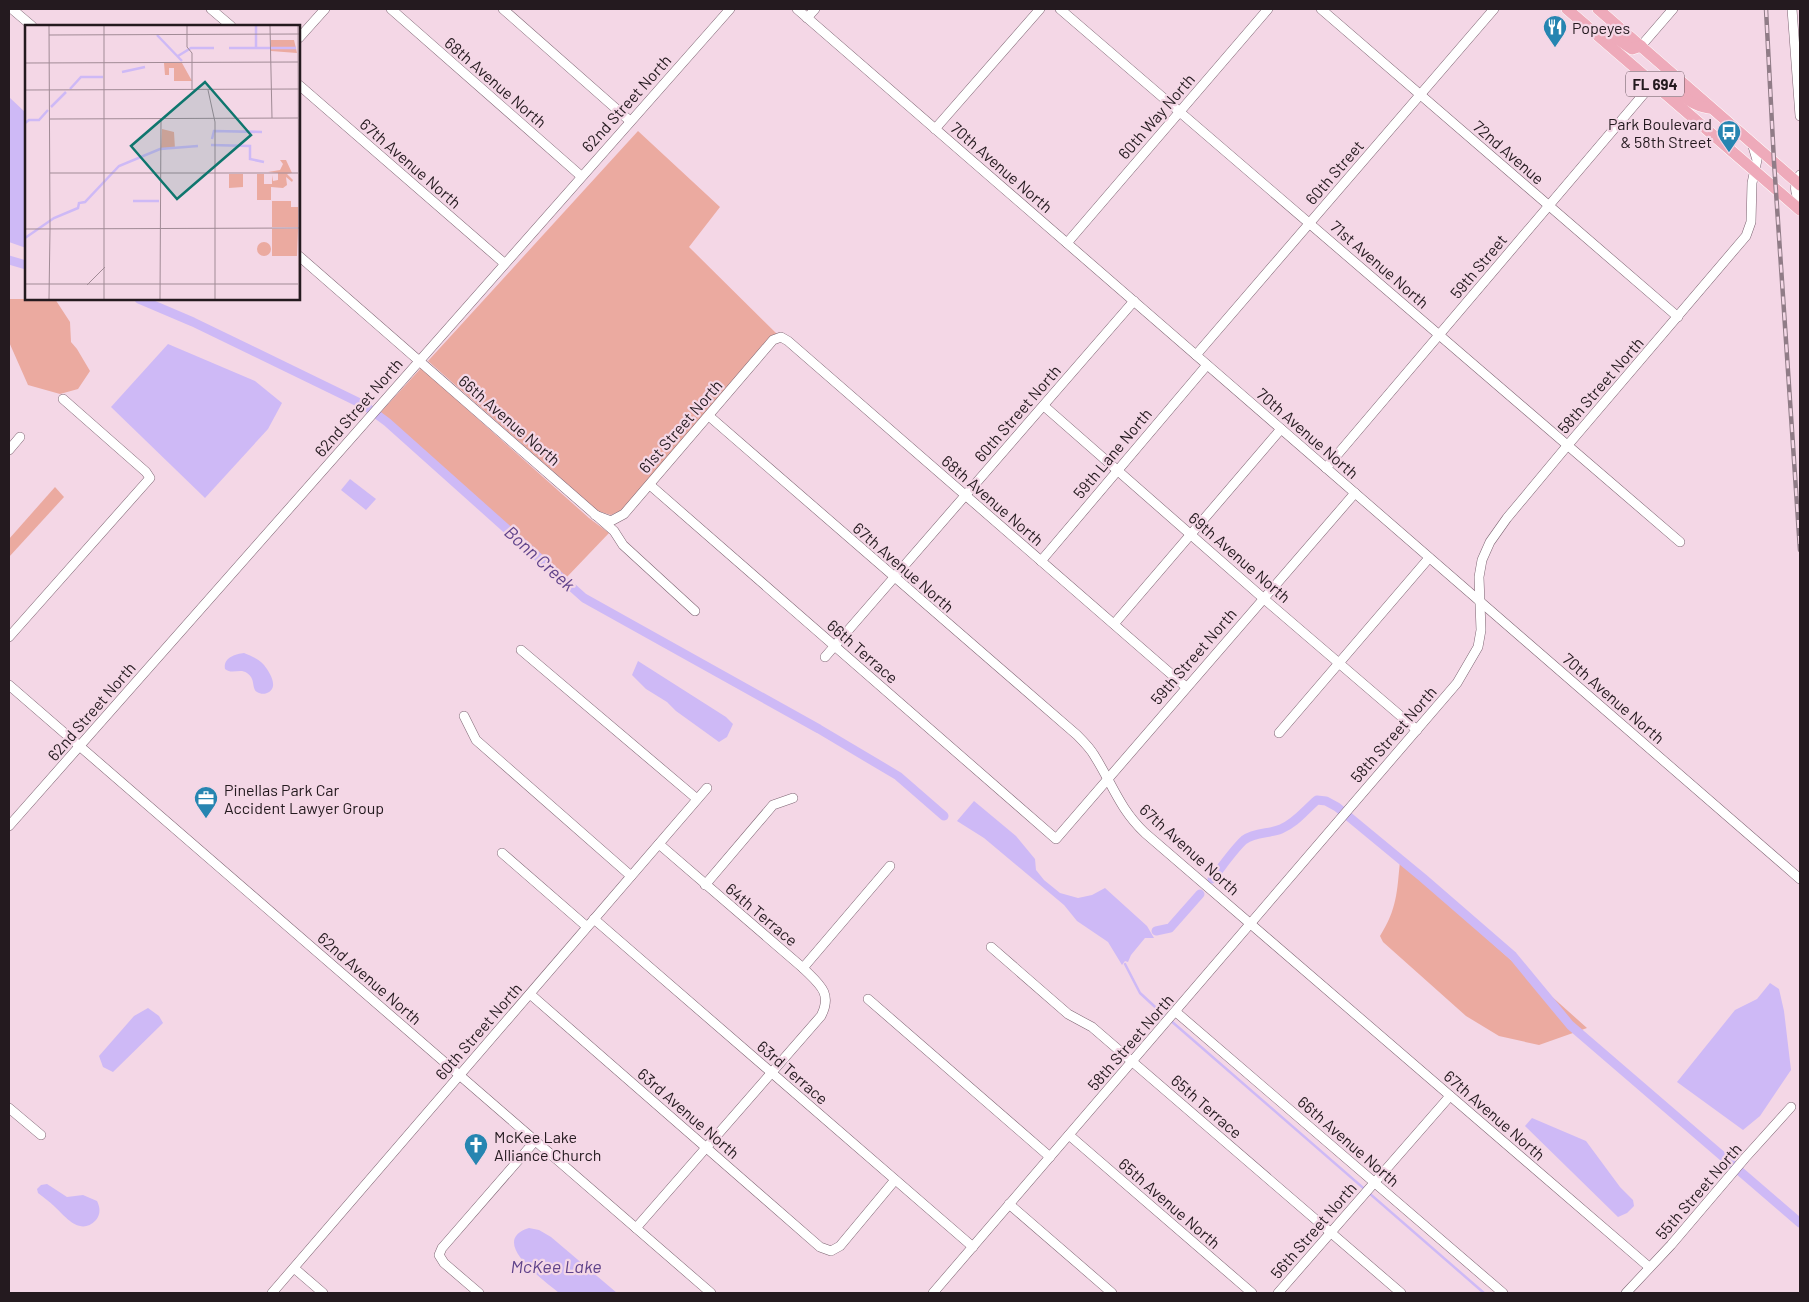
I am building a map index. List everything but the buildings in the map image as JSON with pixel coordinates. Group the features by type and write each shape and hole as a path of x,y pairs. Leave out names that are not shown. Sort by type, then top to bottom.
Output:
{"main road":[{"name":"FL 694","path":"1567,9 1800,210"},
{"name":"FL 694","path":"1598,9 1752,143 1799,180"},
{"path":"1593,31 1607,32 1632,48 1641,46"},
{"path":"1663,92 1669,88 1674,88 1692,102 1713,109"}],"street":[{"path":"12,9 31,25"},
{"path":"211,9 230,25"},
{"path":"300,37 324,9"},
{"name":"68th Avenue North","path":"391,9 581,176"},
{"path":"503,9 630,121"},
{"name":"62nd Street North","path":"9,826 730,9"},
{"name":"70th Avenue North","path":"797,9 1800,879"},
{"path":"807,18 815,9"},
{"path":"936,129 1040,9"},
{"name":"71st Avenue North","path":"1060,9 1680,542"},
{"name":"60th Way North","path":"1066,243 1268,9"},
{"name":"72nd Avenue","path":"1321,9 1678,317"},
{"name":"60th Street","path":"1196,355 1494,9"},
{"path":"1641,46 1673,9"},
{"path":"1792,9 1800,116"},
{"name":"59th Street","path":"1326,468 1653,83"},
{"name":"67th Avenue North","path":"300,86 504,263"},
{"name":"58th Street North","path":"933,1293 1175,1013 1349,806 1457,683 1478,647 1481,630 1479,577 1482,560 1490,542 1507,518 1567,446 1746,236 1751,222 1752,183 1757,160 1752,143"},
{"path":"1799,180 1796,193 1800,203"},
{"name":"66th Avenue North","path":"300,257 614,531 623,545 696,611"},
{"name":"60th Street North","path":"825,658 1134,301"},
{"name":"68th Avenue North","path":"781,337 788,341 1186,687"},
{"name":"61st Street North","path":"595,515 611,520 624,514 773,340 781,337"},
{"name":"59th Lane North","path":"1041,561 1207,365"},
{"path":"9,637 150,478 146,472 63,399"},
{"name":"69th Avenue North","path":"1044,406 1417,730"},
{"name":"67th Avenue North","path":"709,416 1077,735 1093,754 1108,778 1121,805 1132,820 1649,1268"},
{"path":"1114,624 1281,429"},
{"path":"9,450 20,437"},
{"name":"66th Terrace","path":"650,485 1056,839"},
{"name":"59th Street North","path":"1056,839 1355,493"},
{"path":"1279,733 1430,558"},
{"path":"521,650 698,799"},
{"name":"62nd Avenue North","path":"9,685 711,1293"},
{"path":"464,716 476,740 631,876"},
{"name":"60th Street North","path":"272,1293 706,788"},
{"path":"705,885 773,806 793,798"},
{"name":"64th Terrace","path":"659,844 803,968 824,990 826,1000 821,1016 771,1072"},
{"path":"502,853 586,926"},
{"path":"803,968 890,866"},
{"name":"63rd Terrace","path":"594,919 972,1247"},
{"name":"65th Terrace","path":"991,947 1068,1014 1092,1027 1401,1293"},
{"name":"63rd Avenue North","path":"530,994 820,1247 831,1251 840,1246 895,1180"},
{"path":"868,999 1050,1157"},
{"name":"66th Avenue North","path":"1175,1013 1372,1185 1503,1293"},
{"path":"636,1228 771,1072"},
{"name":"56th Street North","path":"1278,1293 1450,1096"},
{"name":"55th Street North","path":"1626,1293 1671,1245 1723,1183 1792,1107"},
{"path":"9,1108 41,1135"},
{"name":"65th Avenue North","path":"1069,1135 1252,1293"},
{"path":"480,1293 444,1263 439,1255 442,1248 535,1141"},
{"path":"1009,1204 1112,1293"},
{"path":"294,1268 323,1293"}],"shaded area":[{"path":"638,131 720,207 689,247 777,334 770,338 622,510 611,515 598,511 428,361"},
{"path":"9,299 56,300 70,322 71,342 90,371 78,389 60,394 28,385 9,342"},
{"path":"421,368 589,518 609,533 565,579 380,413"},
{"path":"55,487 64,497 9,557 9,539"},
{"path":"1400,861 1587,1028 1539,1045 1499,1036 1466,1016 1383,942 1380,936 1393,909"}],"water":[{"path":"9,97 25,112 25,248 9,242"},
{"path":"168,344 255,381 282,403 268,429 205,498 111,407"},
{"path":"350,479 376,499 366,510 341,490"},
{"path":"244,653 260,661 267,669 273,683 269,692 262,694 257,692 252,678 247,673 225,669 228,659"},
{"path":"638,661 726,717 733,724 727,737 719,742 676,711 667,702 646,689 632,675"},
{"path":"974,801 1016,836 1035,859 1036,870 1044,880 1060,893 1078,898 1092,895 1105,888 1147,926 1154,938 1145,938 1131,955 1128,962 1125,961 1122,965 1108,942 1077,921 1064,905 984,838 957,821"},
{"path":"1770,983 1779,989 1784,1011 1791,1070 1760,1116 1743,1130 1677,1082 1735,1010 1757,999"},
{"path":"148,1008 159,1016 163,1023 113,1072 103,1067 99,1056 134,1016"},
{"path":"1532,1118 1586,1141 1620,1187 1633,1200 1634,1206 1627,1213 1618,1217 1525,1126"},
{"path":"47,1184 67,1197 83,1195 97,1201 100,1210 96,1220 90,1225 84,1226 73,1223 38,1193 37,1189 41,1185"},
{"name":"McKee Lake","path":"529,1228 539,1230 551,1237 617,1293 559,1293 532,1271 516,1251 514,1242 518,1234"}],"waterway":[{"name":"Bonn Creek","path":"9,260 25,265"},
{"name":"Bonn Creek","path":"141,300 193,322 364,405 387,422 584,598 819,729 898,776 944,816"},
{"path":"1212,879 1236,848 1248,837 1276,831 1286,826 1296,820 1317,800 1326,801 1337,807 1513,956 1570,1025 1800,1223"},
{"path":"1156,931 1170,928 1200,894"},
{"path":"1125,964 1140,993 1166,1017"},
{"path":"1170,1020 1484,1293"}],"railway":[{"path":"1766,9 1774,162 1800,550"}],"place":[{"name":"Popeyes","path":"1555,48"},
{"name":"Park Boulevard & 58th Street","path":"1729,153"},
{"name":"Pinellas Park Car Accident Lawyer Group","path":"206,819"},
{"name":"McKee Lake Alliance Church","path":"476,1166"}]}
